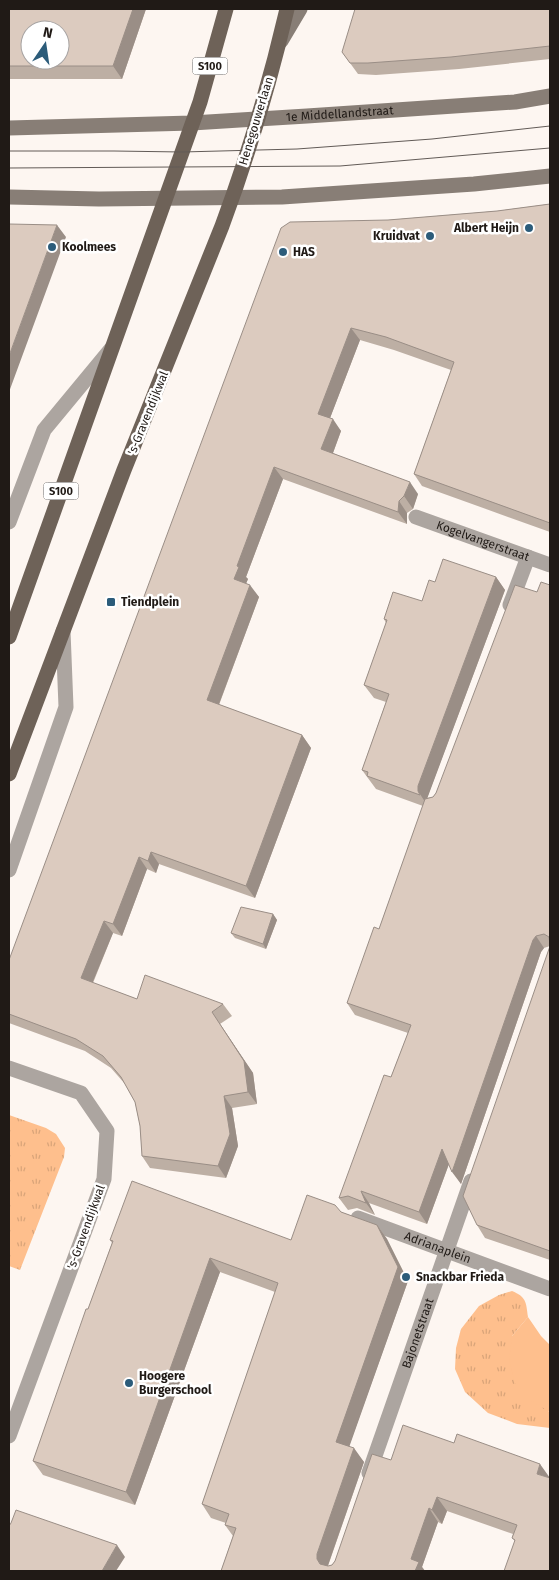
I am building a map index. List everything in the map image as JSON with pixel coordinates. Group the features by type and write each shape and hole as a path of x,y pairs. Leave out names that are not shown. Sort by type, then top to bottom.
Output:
{"main road":[{"name":"S100","path":"9,637 200,102 226,9"},
{"name":"Henegouwerlaan","path":"233,197 279,45 287,9"},
{"name":"'s-Gravendijkwal","path":"9,774 128,461 233,197"}],"street":[{"name":"Henegouwerlaan","path":"279,45 300,9"},
{"name":"1e Middellandstraat","path":"9,128 257,119 515,102 550,96"},
{"path":"9,197 165,199 307,196 474,184 550,176"},
{"path":"9,522 44,430 114,346"},
{"name":"Kogelvangerstraat","path":"416,517 550,565"},
{"path":"504,621 528,557"},
{"name":"'s-Gravendijkwal","path":"9,870 66,707 63,629"},
{"name":"'s-Gravendijkwal","path":"9,1068 82,1093 107,1131 104,1179 9,1436"},
{"name":"Bajonetstraat","path":"364,1488 476,1168"},
{"name":"Adrianaplein","path":"354,1217 550,1289"}],"green space":[{"path":"9,1115 46,1128 56,1134 65,1148 64,1157 20,1270 9,1266"},
{"path":"512,1291 523,1298 527,1307 528,1317 512,1336 550,1412 550,1428 517,1424 488,1413 465,1392 455,1369 456,1348 461,1329 479,1306 499,1295"},
{"path":"528,1317 541,1336 550,1345 550,1412 530,1400 515,1383 509,1360 512,1336"}],"building":[{"path":"9,9 133,9 113,66 70,66 70,20 20,20 20,66 9,66"},
{"path":"355,9 550,9 550,46 451,57 350,63 342,52"},
{"path":"550,204 550,523 414,474 454,362 386,337 351,328 318,414 333,419 321,449 410,482 404,496 399,501 398,512 274,467 237,566 239,567 234,579 250,585 207,700 302,735 246,886 151,852 148,861 139,857 113,924 104,921 81,978 137,999 145,975 223,1004 212,1012 244,1061 248,1092 224,1096 230,1134 218,1166 142,1156 140,1126 135,1102 121,1077 103,1056 76,1039 9,1014 9,960 281,228 290,222 388,220 497,211"},
{"path":"9,224 57,225 9,356"},
{"path":"443,559 496,577 418,786 420,795 367,776 368,772 362,770 389,694 364,685 387,620 384,619 393,592 422,601 429,580 435,582"},
{"path":"541,582 550,585 550,945 549,937 544,934 536,936 533,940 452,1172 442,1149 419,1212 361,1191 366,1203 348,1196 339,1198 384,1075 391,1077 411,1025 347,1003 374,927 379,929 425,799 433,797 436,793 515,585 537,592"},
{"path":"241,907 273,914 263,944 231,933"},
{"path":"550,946 550,1251 477,1225 463,1196"},
{"path":"132,1181 291,1240 307,1195 335,1205 341,1212 377,1225 398,1267 336,1442 354,1448 317,1554 320,1564 328,1566 332,1565 335,1561 372,1454 391,1460 403,1425 454,1443 457,1434 540,1464 537,1474 550,1478 550,1571 504,1571 515,1540 512,1538 517,1525 437,1497 432,1510 429,1508 411,1559 419,1562 415,1571 221,1571 236,1528 225,1525 229,1514 202,1504 278,1283 210,1258 126,1492 33,1461 86,1309 88,1309 113,1241 110,1240"},
{"path":"16,1510 117,1545 102,1571 9,1571 9,1526"}],"tram line":[{"path":"9,151 182,152 297,149 432,139 550,126"},
{"path":"9,168 340,166 550,148"}],"place":[{"name":"Albert Heijn","path":"529,228"},
{"name":"Kruidvat","path":"430,236"},
{"name":"Koolmees","path":"52,247"},
{"name":"HAS","path":"283,252"},
{"name":"Tiendplein","path":"111,602"},
{"name":"Snackbar Frieda","path":"406,1277"},
{"name":"Hoogere Burgerschool","path":"129,1383"}]}
